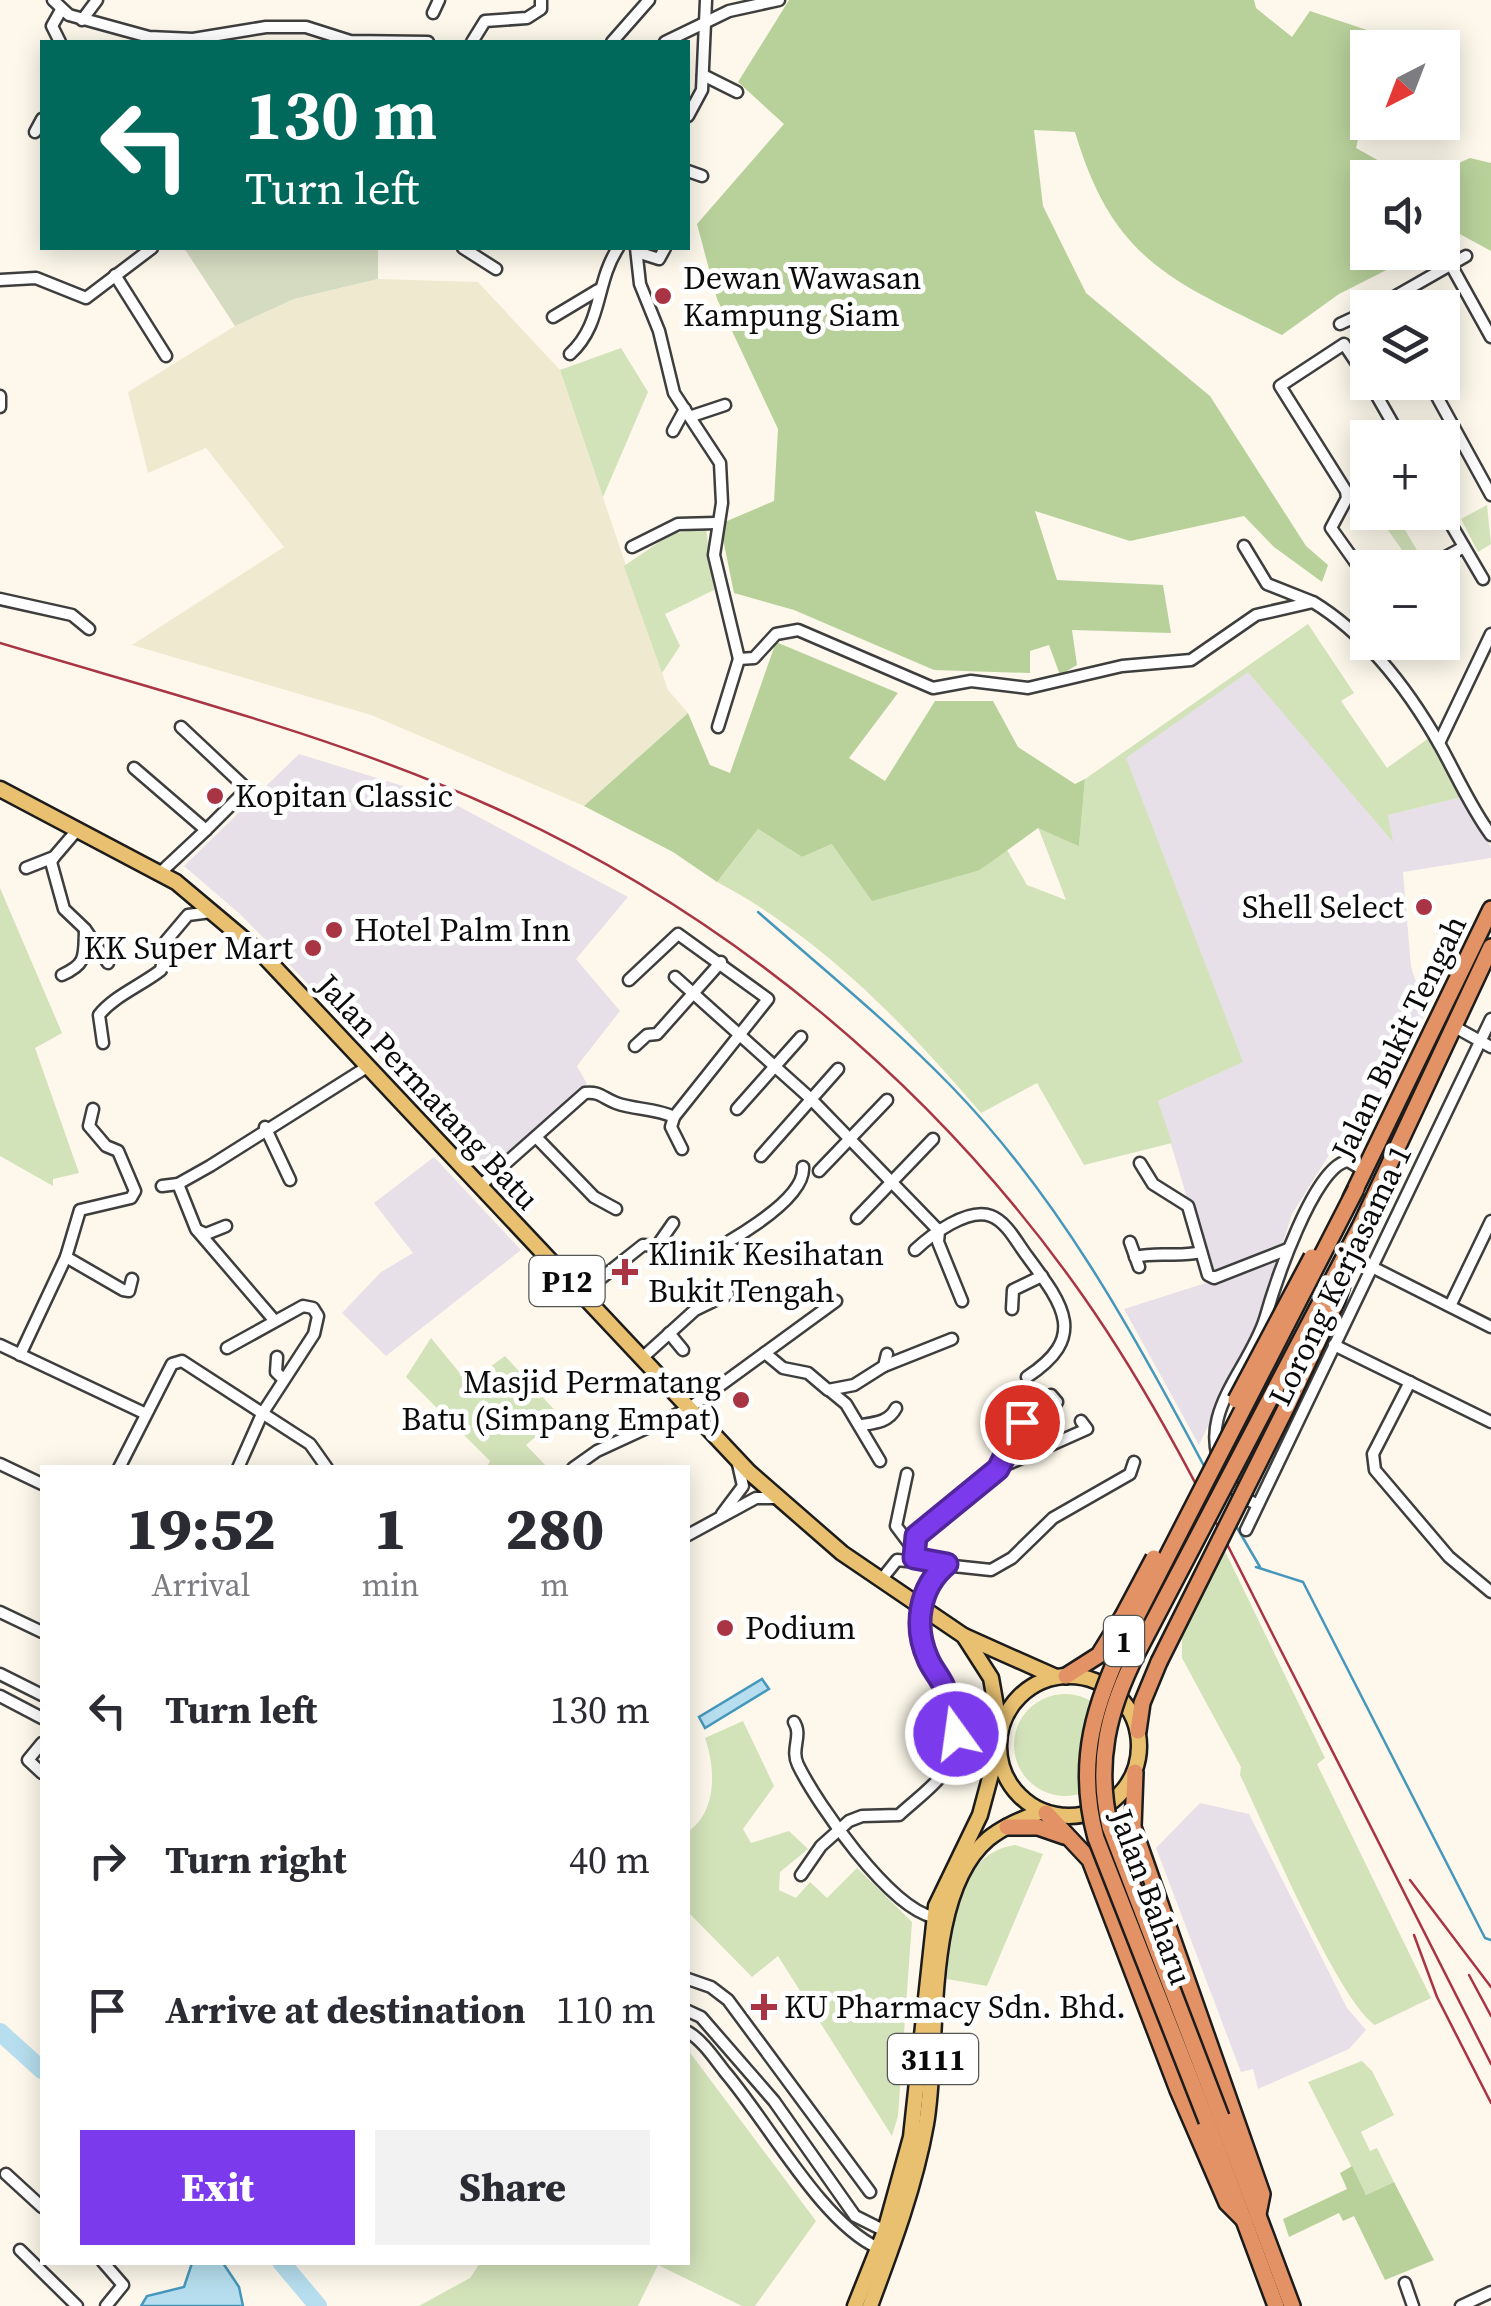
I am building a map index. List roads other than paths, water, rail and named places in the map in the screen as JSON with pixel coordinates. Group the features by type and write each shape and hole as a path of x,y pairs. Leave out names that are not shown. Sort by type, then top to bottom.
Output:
{"highway":[{"name":"Jalan Bukit Tengah","path":"1356,1188 1491,909"},
{"name":"Jalan Bukit Tengah","path":"1368,1210 1491,947"},
{"name":"Jalan Baharu","path":"1214,2119 1096,1838 1086,1792 1088,1738 1097,1700 1128,1633 1356,1188"},
{"path":"1061,1676 1099,1655 1124,1616 1300,1274 1356,1188"},
{"name":"Jalan Baharu","path":"1292,2306 1251,2217 1110,1826 1103,1785 1105,1733 1132,1662 1368,1210"},
{"path":"1138,1731 1142,1703 1160,1662 1337,1300 1360,1227"},
{"path":"1044,1812 1085,1854 1226,2203 1251,2217 1262,2194 1138,1842 1130,1808 1135,1772"},
{"path":"1007,1827 1053,1831 1085,1854"},
{"path":"1085,1854 1109,1839 1125,1836 1138,1842"},
{"name":"Jalan Baharu","path":"1251,2217 1276,2306"}],"main road":[{"name":"Jalan Permatang Batu","path":"0,789 160,873 217,913 776,1498 881,1580 964,1636 1061,1676"},
{"name":"Jalan Permatang Batu","path":"964,1636 991,1678 1000,1729"},
{"path":"1000,1729 1024,1692 1061,1676"},
{"name":"P12","path":"1061,1676 1108,1688 1127,1707 1138,1731"},
{"name":"P12","path":"1000,1729 998,1748 1008,1782 1026,1802 1044,1812"},
{"path":"1044,1812 1076,1816 1094,1812 1119,1796 1135,1772 1138,1731"},
{"name":"3111","path":"868,2305 878,2248 915,2112 933,1917 946,1880 980,1815 998,1748"},
{"name":"3111","path":"868,2305 914,2178 926,2124 949,1908 966,1864 984,1842 1007,1827 1044,1812"}],"street":[{"path":"82,20 97,0"},
{"path":"433,14 439,0"},
{"path":"473,40 485,21 526,18 541,9 542,0"},
{"path":"614,40 650,0"},
{"path":"690,112 702,90 706,0"},
{"path":"669,40 705,22 717,21 729,12 780,0"},
{"path":"59,40 52,26 57,5 82,20 133,38 193,39 266,27 306,27 350,40"},
{"path":"703,76 737,92"},
{"path":"35,132 40,123"},
{"path":"690,171 702,176"},
{"path":"0,280 36,278 86,298 149,250"},
{"path":"466,250 496,269"},
{"path":"570,354 585,340 598,312 598,290 617,250"},
{"path":"665,250 658,259 636,250 640,284 659,331 674,393 720,463 722,502 716,522 716,567 739,659 718,728"},
{"path":"1460,259 1466,256"},
{"path":"1409,290 1442,270"},
{"path":"1455,270 1491,337"},
{"path":"115,275 166,356"},
{"path":"554,317 598,290"},
{"path":"1340,324 1350,319"},
{"path":"1350,350 1341,344 1284,383 1280,391 1346,491 1347,498 1331,528 1350,555"},
{"path":"0,396 0,407"},
{"path":"1439,400 1491,496"},
{"path":"673,431 688,412 725,405"},
{"path":"632,547 678,524 716,522"},
{"path":"1454,530 1488,580"},
{"path":"1244,546 1267,584 1310,602 1374,650 1438,742 1491,835"},
{"path":"1458,550 1464,547"},
{"path":"0,599 72,615 89,629"},
{"path":"739,659 754,658 776,634 798,630 933,688 971,681 1028,688 1122,666 1191,660 1266,610 1310,602"},
{"path":"1438,742 1491,634"},
{"path":"1478,660 1491,666"},
{"path":"160,873 247,789 180,728"},
{"path":"134,768 206,830"},
{"path":"78,829 51,862 61,902 85,928 108,963"},
{"path":"26,868 54,856"},
{"path":"103,1043 99,1015 108,1004 129,995 161,970 166,941 188,916 217,913"},
{"path":"62,975 81,966 86,958 85,928"},
{"path":"629,980 678,934 768,999 674,1117 672,1128 682,1149"},
{"path":"634,1046 646,1035 657,1034 721,962"},
{"path":"675,977 810,1098 895,1181 939,1231 938,1242 962,1301"},
{"name":"Lorong Kerjasama 1","path":"1246,1530 1372,1267 1486,1044 1491,1019"},
{"path":"1453,1026 1486,1044"},
{"path":"737,1109 801,1037"},
{"path":"162,1186 178,1184 367,1067"},
{"path":"760,1156 838,1069"},
{"path":"480,1186 585,1093 594,1091 618,1104 648,1106 674,1117"},
{"path":"819,1172 887,1100"},
{"path":"20,1355 66,1257 80,1210 131,1198 135,1190 118,1151 106,1146 89,1126 93,1110"},
{"path":"265,1127 290,1180"},
{"path":"536,1137 594,1197 616,1209"},
{"path":"857,1218 933,1140"},
{"path":"1258,1504 1242,1497 1224,1471 1214,1426 1264,1321 1288,1249 1332,1168 1348,1161 1365,1171"},
{"path":"1140,1163 1153,1184 1188,1206 1208,1275 1214,1278 1288,1249"},
{"path":"580,1295 643,1245 657,1246 691,1262 722,1248 756,1225 791,1192 802,1179 803,1167"},
{"path":"178,1184 196,1230 274,1320"},
{"path":"916,1250 939,1231 967,1217 990,1216 1004,1226 1042,1276 1066,1328 1057,1356 1027,1377"},
{"path":"657,1246 674,1223"},
{"path":"1450,1306 1491,1223"},
{"path":"196,1230 206,1234 226,1226"},
{"path":"1130,1242 1137,1262 1159,1250 1175,1258 1201,1252"},
{"path":"66,1257 123,1290 128,1291 132,1279"},
{"path":"1372,1267 1491,1327"},
{"path":"1012,1310 1012,1290 1042,1276"},
{"path":"641,1359 695,1310 728,1294"},
{"path":"577,1465 597,1451 688,1409 836,1301"},
{"path":"227,1348 303,1306 313,1308 318,1316 314,1334 262,1414 239,1465"},
{"path":"669,1333 683,1350"},
{"path":"828,1390 854,1385 886,1360 952,1338"},
{"path":"0,1345 144,1413"},
{"path":"1334,1345 1491,1422"},
{"path":"765,1353 783,1368 808,1373 841,1398 880,1462"},
{"path":"277,1357 276,1372 283,1379"},
{"path":"120,1465 172,1364 182,1361 310,1444 324,1465"},
{"path":"1410,1382 1372,1454 1375,1470 1449,1556 1491,1592"},
{"path":"998,1469 1022,1422 1057,1402 1051,1394"},
{"path":"860,1425 880,1422 892,1416 896,1408"},
{"path":"914,1554 916,1536 998,1469 1087,1428 1081,1421"},
{"path":"722,1515 743,1486 736,1459"},
{"path":"881,1580 898,1560 914,1554 947,1564 991,1570 1012,1558 1052,1518 1130,1474 1134,1462"},
{"path":"0,1464 40,1483"},
{"path":"907,1474 896,1526 914,1554"},
{"path":"690,1534 756,1498 776,1498"},
{"path":"959,1502 965,1515"},
{"path":"800,1875 840,1827 862,1816 899,1816 952,1759 956,1734 950,1703 926,1656 920,1606 936,1573 947,1564"},
{"path":"0,1612 40,1631"},
{"path":"0,1674 40,1694"},
{"path":"0,1696 40,1717"},
{"path":"794,1722 799,1734 796,1762 806,1788 858,1855 910,1907 933,1917"},
{"path":"40,1745 28,1760 40,1770"},
{"path":"690,1980 728,2000 870,2192"},
{"path":"690,2012 701,2017 774,2101 855,2216 885,2231"},
{"path":"690,2034 762,2115 834,2217 854,2236 878,2248"},
{"path":"832,2184 854,2170"},
{"path":"6,2174 40,2205"},
{"path":"20,2250 77,2306"},
{"path":"106,2265 123,2285 106,2306"},
{"path":"1404,2283 1413,2306"},
{"path":"1460,2306 1491,2292"}],"water":[{"path":"762,1679 769,1689 705,1728 699,1717"},
{"path":"191,2265 224,2265 239,2287 243,2306 141,2306 147,2296 184,2287"}],"waterway":[{"path":"758,912 928,1063 990,1128 1091,1267 1204,1466"},
{"path":"1236,1526 1260,1567"},
{"path":"1256,1567 1303,1582 1485,1938 1491,1940"},
{"path":"0,2032 40,2068"},
{"path":"284,2265 318,2306"}],"railway":[{"path":"0,643 313,737 495,808 665,899 745,953 894,1077 962,1146 1025,1219 1083,1296 1136,1378 1207,1506 1491,2064"},
{"path":"1410,1880 1491,1987"},
{"path":"1414,1935 1437,1997 1491,2103"},
{"path":"1469,1975 1491,2016"}],"place":[{"name":"Dewan Wawasan Kampung Siam","path":"663,296"},
{"name":"Kopitan Classic","path":"215,796"},
{"name":"Shell Select","path":"1424,907"},
{"name":"Hotel Palm Inn","path":"334,930"},
{"name":"KK Super Mart","path":"313,948"},
{"name":"Klinik Kesihatan Bukit Tengah","path":"625,1272"},
{"name":"Masjid Permatang Batu (Simpang Empat)","path":"741,1400"},
{"name":"Podium","path":"725,1628"},
{"name":"KU Pharmacy Sdn. Bhd.","path":"764,2007"}]}
